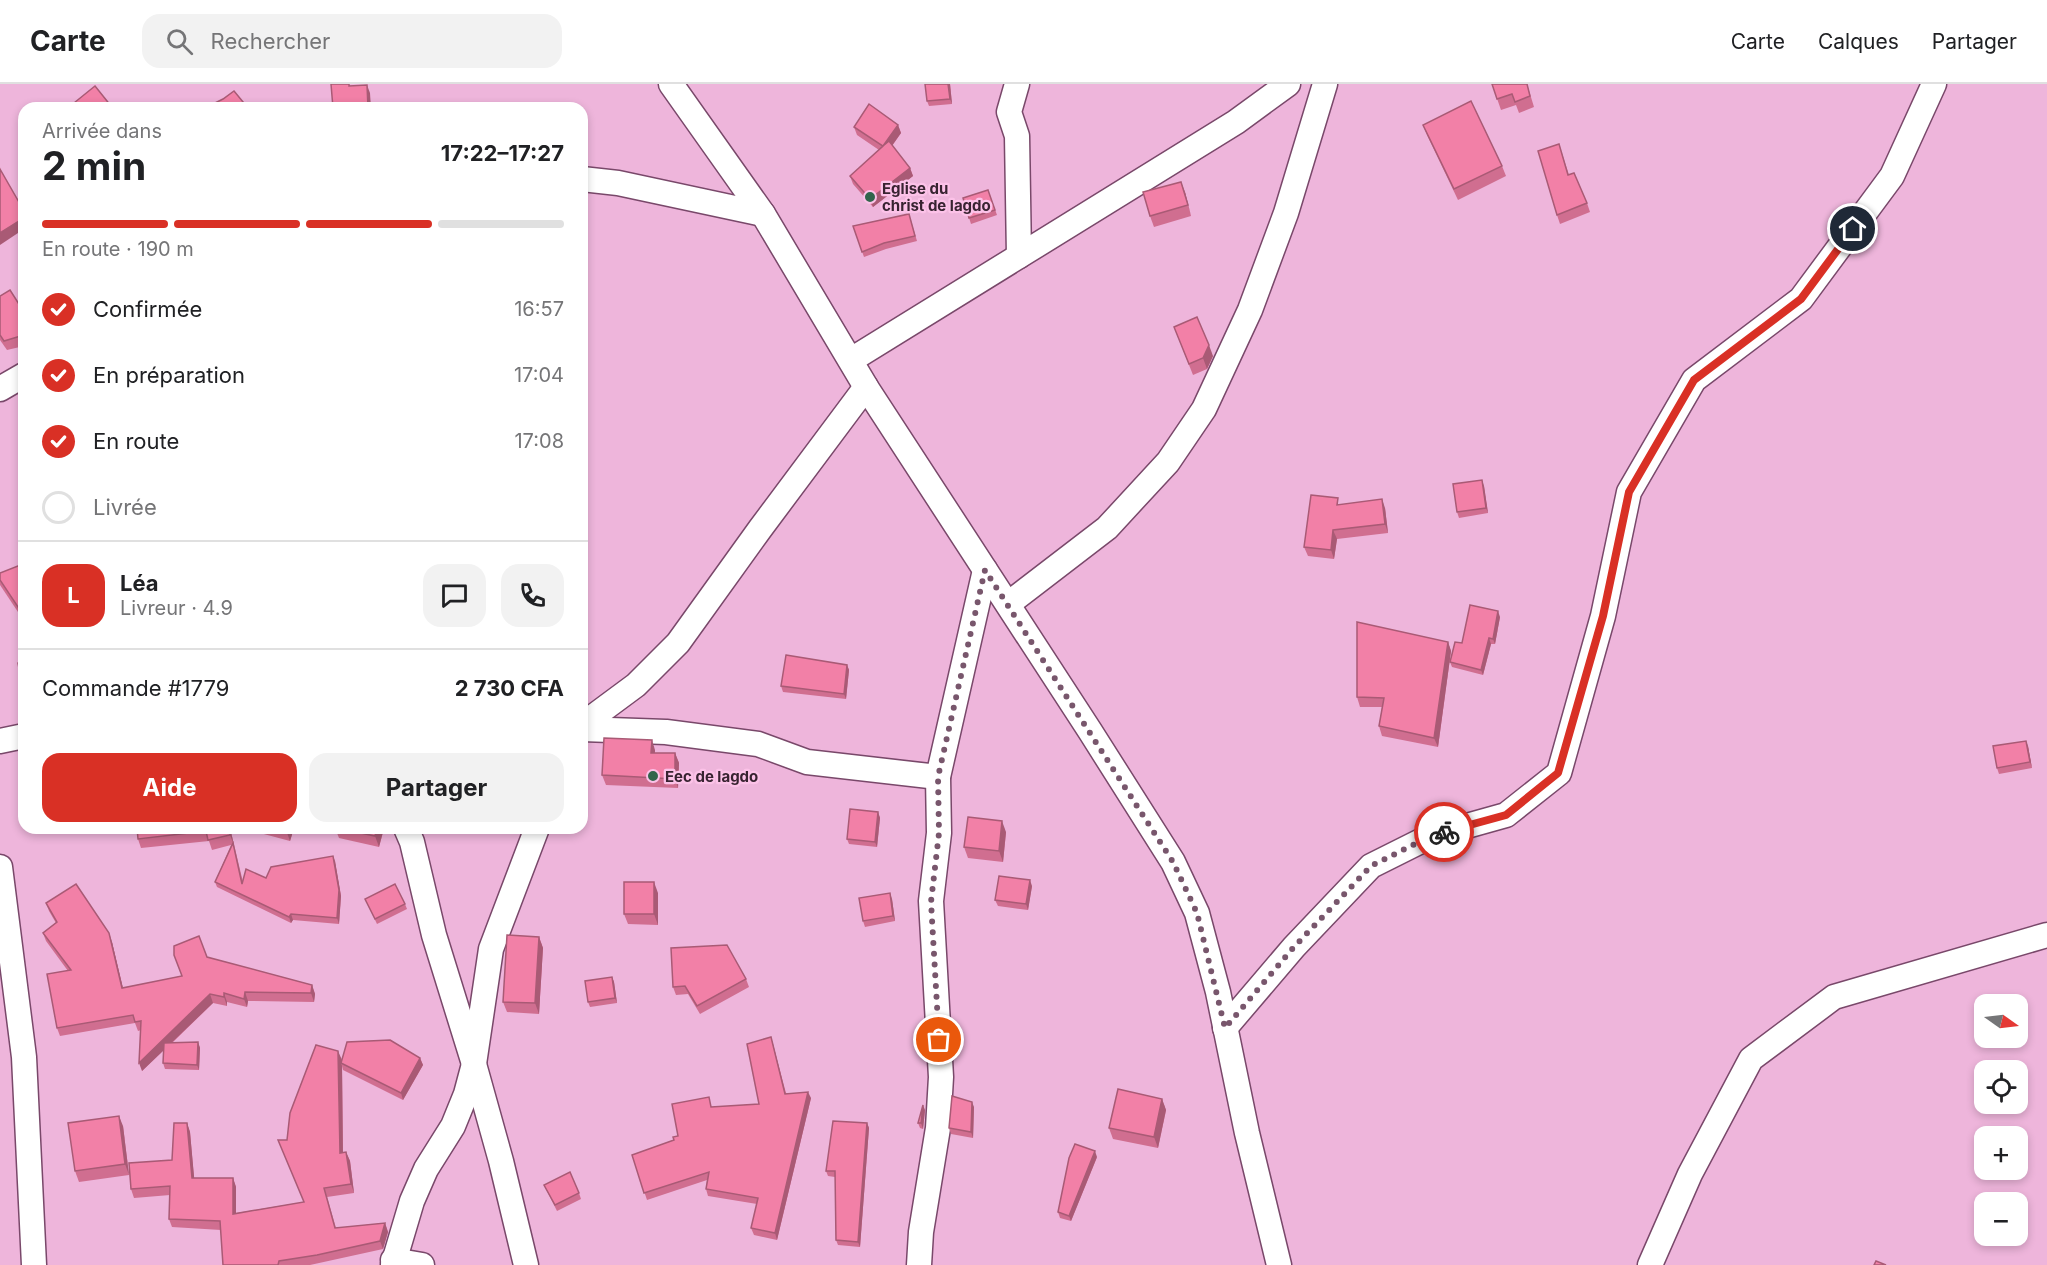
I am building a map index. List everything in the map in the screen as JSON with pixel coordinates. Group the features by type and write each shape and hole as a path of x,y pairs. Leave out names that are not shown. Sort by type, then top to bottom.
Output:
{"street":[{"path":"671,84 763,214 866,387 1173,862 1197,913 1279,1265"},
{"path":"1017,84 1009,112 1017,135 1020,256"},
{"path":"851,360 1236,122 1288,84"},
{"path":"1008,604 1107,528 1168,462 1204,409 1258,289 1286,213 1325,84"},
{"path":"1225,1028 1294,947 1371,866 1431,836 1506,815 1558,773 1603,616 1629,492 1694,380 1801,299 1892,176 1934,84"},
{"path":"588,180 618,183 763,214"},
{"path":"0,389 18,378"},
{"path":"588,722 636,685 678,643 866,387"},
{"path":"919,1265 921,1232 938,1128 941,1077 931,902 939,833 938,777 985,570"},
{"path":"588,727 666,732 758,744 807,762 938,777"},
{"path":"0,741 18,737"},
{"path":"409,834 434,935 501,1161 526,1265"},
{"path":"422,1265 393,1263 412,1201 426,1169 453,1126 466,1094 474,1064 491,949 535,834"},
{"path":"0,867 24,1058 34,1265"},
{"path":"1650,1265 1690,1174 1751,1059 1834,997 2047,935"}],"building":[{"path":"331,84 367,85 368,102 332,102"},
{"path":"925,84 948,84 950,99 927,101"},
{"path":"1492,84 1527,84 1530,96 1515,102 1512,94 1497,99"},
{"path":"95,86 108,102 75,102"},
{"path":"234,91 243,102 217,102"},
{"path":"1471,101 1502,166 1454,189 1423,125"},
{"path":"869,104 898,125 883,146 854,127"},
{"path":"889,141 910,168 870,199 850,176"},
{"path":"1559,144 1568,175 1574,173 1587,203 1557,215 1538,151"},
{"path":"0,169 18,200 18,222 0,233"},
{"path":"1181,182 1188,205 1150,216 1143,192"},
{"path":"988,190 995,210 969,218 963,198"},
{"path":"909,214 915,236 884,243 862,252 853,226"},
{"path":"10,290 18,303 18,337 4,341 0,335 0,296"},
{"path":"1197,317 1209,345 1203,358 1189,364 1174,327"},
{"path":"1482,480 1486,508 1457,512 1453,484"},
{"path":"1311,495 1338,498 1337,505 1382,499 1385,524 1333,530 1331,550 1304,547"},
{"path":"18,566 18,607 0,580 0,573"},
{"path":"1470,605 1498,611 1493,639 1489,638 1481,670 1450,662 1455,642 1462,643"},
{"path":"1357,622 1448,642 1434,738 1379,726 1384,698 1357,697"},
{"path":"786,655 847,665 844,694 781,686"},
{"path":"604,738 652,740 651,753 675,753 675,779 602,775"},
{"path":"2026,741 2030,762 1997,768 1993,746"},
{"path":"850,809 878,812 875,842 847,839"},
{"path":"968,817 1002,821 999,851 964,847"},
{"path":"138,834 180,834 138,839"},
{"path":"207,834 230,834 230,835 208,840"},
{"path":"233,843 242,884 246,869 266,878 271,867 333,856 339,890 337,918 291,914 289,917 215,882"},
{"path":"999,876 1030,880 1026,904 995,900"},
{"path":"624,882 654,882 654,914 624,914"},
{"path":"76,884 109,933 122,988 182,976 174,955 174,946 199,936 207,957 312,985 311,993 245,992 244,999 224,993 224,997 210,994 139,1063 141,1021 135,1022 133,1015 57,1028 47,974 71,970 43,933 57,922 46,903"},
{"path":"395,884 405,904 375,919 365,899"},
{"path":"890,893 893,916 863,921 859,898"},
{"path":"507,935 539,937 535,1003 503,1002"},
{"path":"727,945 746,979 697,1006 685,986 673,987 671,948"},
{"path":"612,977 615,998 588,1002 585,981"},
{"path":"771,1037 785,1094 808,1092 775,1233 751,1228 758,1198 706,1189 709,1172 644,1193 632,1155 674,1140 673,1137 678,1136 672,1104 709,1097 711,1107 759,1104 747,1044"},
{"path":"390,1040 420,1058 401,1093 341,1063 347,1042"},
{"path":"198,1042 197,1065 163,1063 164,1043"},
{"path":"316,1045 338,1051 340,1153 346,1152 351,1184 324,1188 335,1228 385,1223 380,1241 279,1261 278,1265 223,1265 220,1221 169,1219 170,1186 131,1189 129,1163 172,1160 174,1123 187,1123 192,1178 233,1178 233,1214 304,1202 278,1140 287,1140 290,1113"},
{"path":"1118,1089 1162,1099 1154,1137 1109,1128"},
{"path":"952,1096 972,1102 971,1132 949,1128"},
{"path":"923,1105 921,1123 918,1123"},
{"path":"119,1116 125,1164 75,1171 68,1123"},
{"path":"833,1121 867,1123 858,1242 836,1240 835,1171 826,1171"},
{"path":"1075,1144 1095,1151 1069,1216 1058,1212 1069,1158"},
{"path":"570,1172 579,1193 555,1205 544,1185"},
{"path":"1876,1261 1886,1265 1874,1265"}],"way so far":[{"path":"939,1040 931,902 939,833 938,777 985,570 1173,862 1197,913 1225,1028 1294,947 1371,866 1431,836 1444,832"}],"place":[{"name":"Eglise du christ de lagdo","path":"870,197"},
{"name":"Eec de lagdo","path":"653,776"}],"route":[{"path":"1444,832 1506,815 1558,773 1603,616 1629,492 1694,380 1801,299 1853,229"}]}
